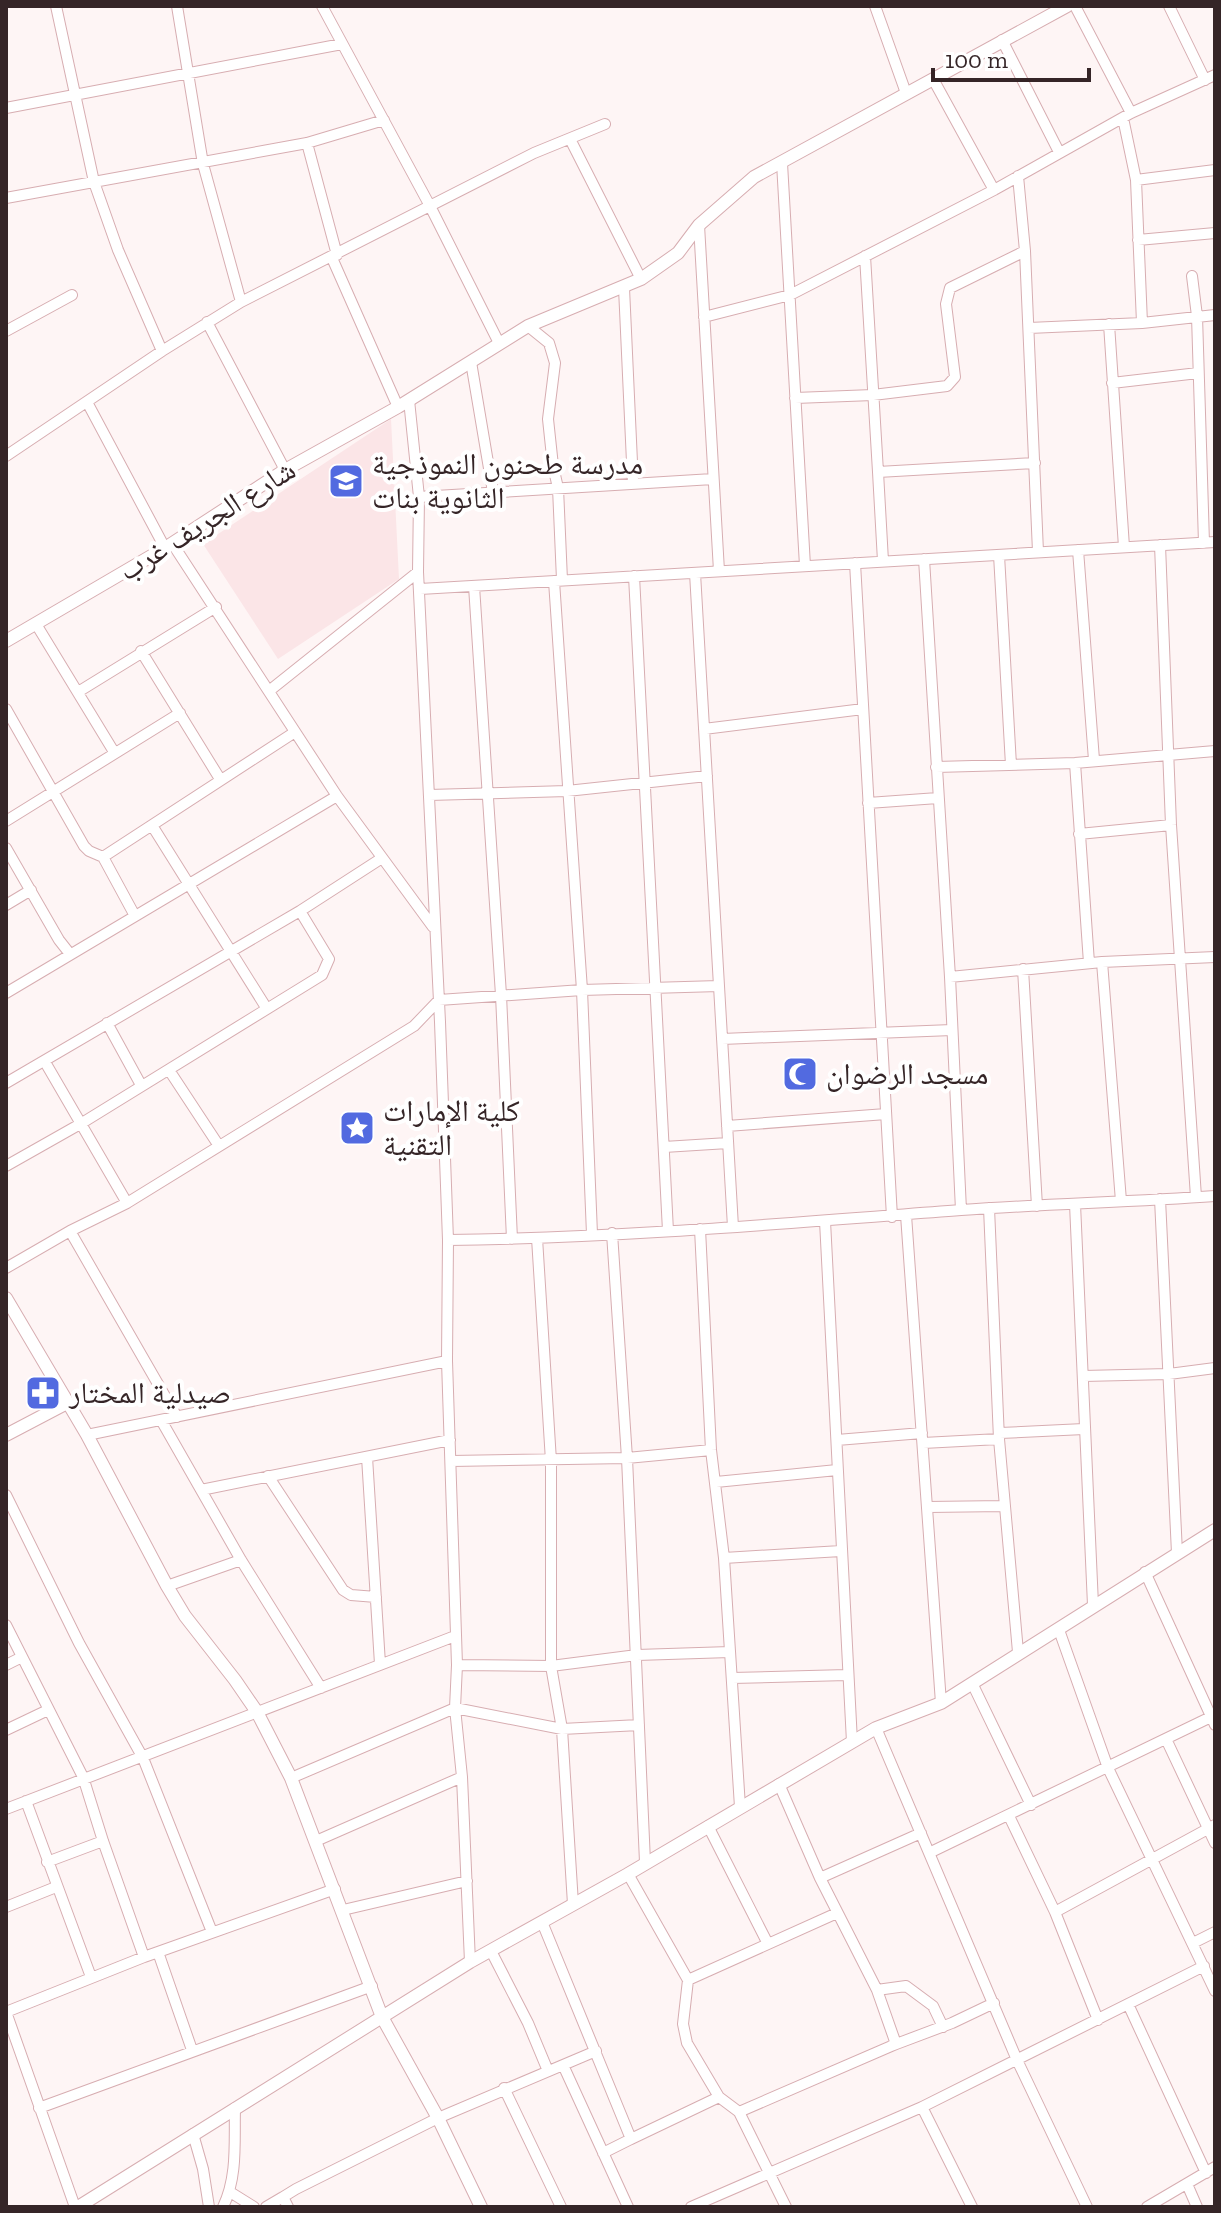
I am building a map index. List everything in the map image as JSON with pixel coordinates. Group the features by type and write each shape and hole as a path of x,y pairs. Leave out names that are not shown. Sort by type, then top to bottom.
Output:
{"street":[{"path":"56,6 94,182 118,250 162,351"},
{"path":"177,6 203,164 241,302"},
{"path":"322,6 430,206 499,343"},
{"path":"875,6 906,93"},
{"name":"شارع الجريف غرب","path":"6,641 528,326 641,279 678,253 699,225 754,177 1067,6"},
{"path":"1075,6 1127,115 1136,180 1142,323"},
{"path":"704,317 790,295 994,190 1127,115 1210,77 1169,6"},
{"path":"1002,40 1059,152"},
{"path":"6,108 342,44"},
{"path":"933,79 994,190"},
{"path":"6,198 307,143 384,120"},
{"path":"7,452 241,302 534,153 605,124"},
{"path":"570,139 641,279"},
{"path":"307,143 334,256 403,403 419,497 418,572 448,1240 447,1361 457,1665 455,1708 462,1777 470,1962"},
{"path":"782,163 805,566"},
{"path":"1136,180 1215,170"},
{"path":"1018,176 1025,251 1038,552"},
{"path":"699,225 719,571"},
{"path":"1138,240 1215,233"},
{"path":"795,398 873,395 952,383 955,377 946,304 950,288 1025,251"},
{"path":"865,256 883,561"},
{"path":"420,589 1209,542 1197,316 1192,276"},
{"path":"624,288 633,484"},
{"path":"6,331 72,295"},
{"path":"1029,328 1142,323 1215,315"},
{"path":"207,322 285,470"},
{"path":"1109,324 1124,547"},
{"path":"528,326 549,343 555,363 548,419 558,488 558,581 567,791 582,990 592,1234"},
{"path":"471,362 493,492"},
{"path":"1112,383 1198,373"},
{"path":"87,402 169,545 216,607 337,796 434,929"},
{"path":"1203,452 1215,451"},
{"path":"878,472 1035,463"},
{"path":"419,497 713,479"},
{"path":"1160,545 1167,756 1196,1197"},
{"path":"1078,550 1094,760"},
{"path":"999,555 1011,765"},
{"path":"924,559 961,1210"},
{"path":"855,563 892,1217"},
{"path":"269,691 418,572"},
{"path":"695,573 733,1227"},
{"path":"634,576 668,1231"},
{"path":"474,586 501,995 512,1239"},
{"path":"78,692 216,607"},
{"path":"36,624 114,752"},
{"path":"141,651 220,779"},
{"path":"6,709 84,846 103,857 135,916"},
{"path":"704,729 863,709"},
{"path":"6,821 180,713"},
{"path":"103,857 295,732"},
{"path":"936,767 1075,763 1215,751"},
{"path":"1075,763 1089,963"},
{"path":"429,795 567,791 707,776"},
{"path":"6,993 337,796"},
{"path":"868,803 938,798"},
{"path":"1079,834 1171,825"},
{"path":"153,827 267,1009"},
{"path":"6,848 70,954"},
{"path":"6,1083 300,911 382,858"},
{"path":"6,905 31,890"},
{"path":"6,1166 82,1123 322,975 329,959 300,911"},
{"path":"950,977 1102,962 1215,957"},
{"path":"1102,962 1121,1201"},
{"path":"1023,969 1037,1206"},
{"path":"6,1268 127,1203 414,1026 439,1000 582,990 719,986"},
{"path":"107,1023 141,1085"},
{"path":"722,1039 952,1030"},
{"path":"45,1062 127,1203"},
{"path":"169,1070 219,1146"},
{"path":"727,1126 886,1114"},
{"path":"664,1147 728,1143"},
{"path":"448,1240 668,1231 989,1208 1215,1196"},
{"path":"1160,1199 1177,1553"},
{"path":"1075,1204 1093,1605"},
{"path":"989,1208 999,1436 1018,1652"},
{"path":"906,1215 941,1703"},
{"path":"825,1221 852,1742"},
{"path":"700,1229 711,1450 724,1558 740,1807"},
{"path":"70,1231 177,1417"},
{"path":"612,1233 627,1458 645,1862"},
{"path":"537,1238 551,1461 551,1666 562,1729 573,1904"},
{"path":"6,1298 87,1435 185,1616 257,1712 291,1778 382,2017 438,2118 481,2207"},
{"path":"87,1435 447,1361"},
{"path":"1083,1376 1169,1374 1215,1368"},
{"path":"6,1435 67,1403"},
{"path":"161,1420 241,1560 321,1688"},
{"path":"837,1440 999,1436 1084,1429"},
{"path":"201,1490 450,1440"},
{"path":"451,1461 627,1458 711,1450"},
{"path":"367,1457 380,1664"},
{"path":"716,1482 837,1470"},
{"path":"268,1476 343,1590 351,1595 376,1597"},
{"path":"6,1495 79,1643 143,1758 212,1932"},
{"path":"928,1507 1004,1506"},
{"path":"335,1889 144,1957 6,2012 76,2207 470,1962 628,1874 876,1728 941,1703 1145,1572 1213,1535"},
{"path":"724,1558 841,1551"},
{"path":"167,1586 241,1560"},
{"path":"929,1853 1214,1719 1145,1572"},
{"path":"6,1625 83,1777 144,1957"},
{"path":"1059,1630 1108,1768 1215,1991"},
{"path":"6,1809 455,1636"},
{"path":"457,1665 551,1666 637,1655 730,1652"},
{"path":"6,1665 22,1657"},
{"path":"732,1678 847,1675"},
{"path":"972,1683 1031,1805"},
{"path":"291,1778 455,1708 562,1729 639,1725"},
{"path":"6,1730 48,1710"},
{"path":"876,1728 1017,2060 1087,2207"},
{"path":"1166,1739 1212,1827 1215,1843"},
{"path":"316,1841 462,1777"},
{"path":"779,1784 820,1878 877,1990 896,2044"},
{"path":"26,1801 91,1977"},
{"path":"1009,1816 1055,1912 1098,2020"},
{"path":"708,1826 768,1944"},
{"path":"1055,1912 1212,1827"},
{"path":"820,1878 921,1833"},
{"path":"47,1862 103,1841"},
{"path":"628,1874 688,1980 683,2024 687,2043 719,2097 739,2112 786,2207"},
{"path":"343,1910 467,1881"},
{"path":"6,1907 56,1887"},
{"path":"688,1980 837,1913"},
{"path":"542,1922 631,2139"},
{"path":"1193,1943 1215,1932"},
{"path":"491,1951 528,2023 548,2071"},
{"path":"158,1952 192,2050"},
{"path":"691,2207 922,2107 1204,1966"},
{"path":"39,2108 372,1986"},
{"path":"877,1990 906,1986 933,2006 943,2027"},
{"path":"739,2112 994,2003"},
{"path":"1128,2004 1210,2170 1147,2207"},
{"path":"266,2207 286,2202 438,2118 596,2051"},
{"path":"563,2065 628,2207"},
{"path":"504,2088 561,2207"},
{"path":"603,2153 719,2097"},
{"path":"922,2107 972,2207"},
{"path":"223,2207 230,2192 235,2108"},
{"path":"193,2134 209,2207"},
{"path":"1187,2184 1197,2207"},
{"path":"230,2192 254,2207"}],"shaded area":[{"name":"مدرسة طحنون النموذجية الثانوية بنات","path":"391,419 399,579 278,659 203,544"}],"place":[{"name":"مدرسة طحنون النموذجية الثانوية بنات","path":"346,481"},
{"name":"مسجد الرضوان","path":"800,1074"},
{"name":"كلية الإمارات التقنية","path":"357,1128"},
{"name":"صيدلية المختار","path":"43,1393"}]}
